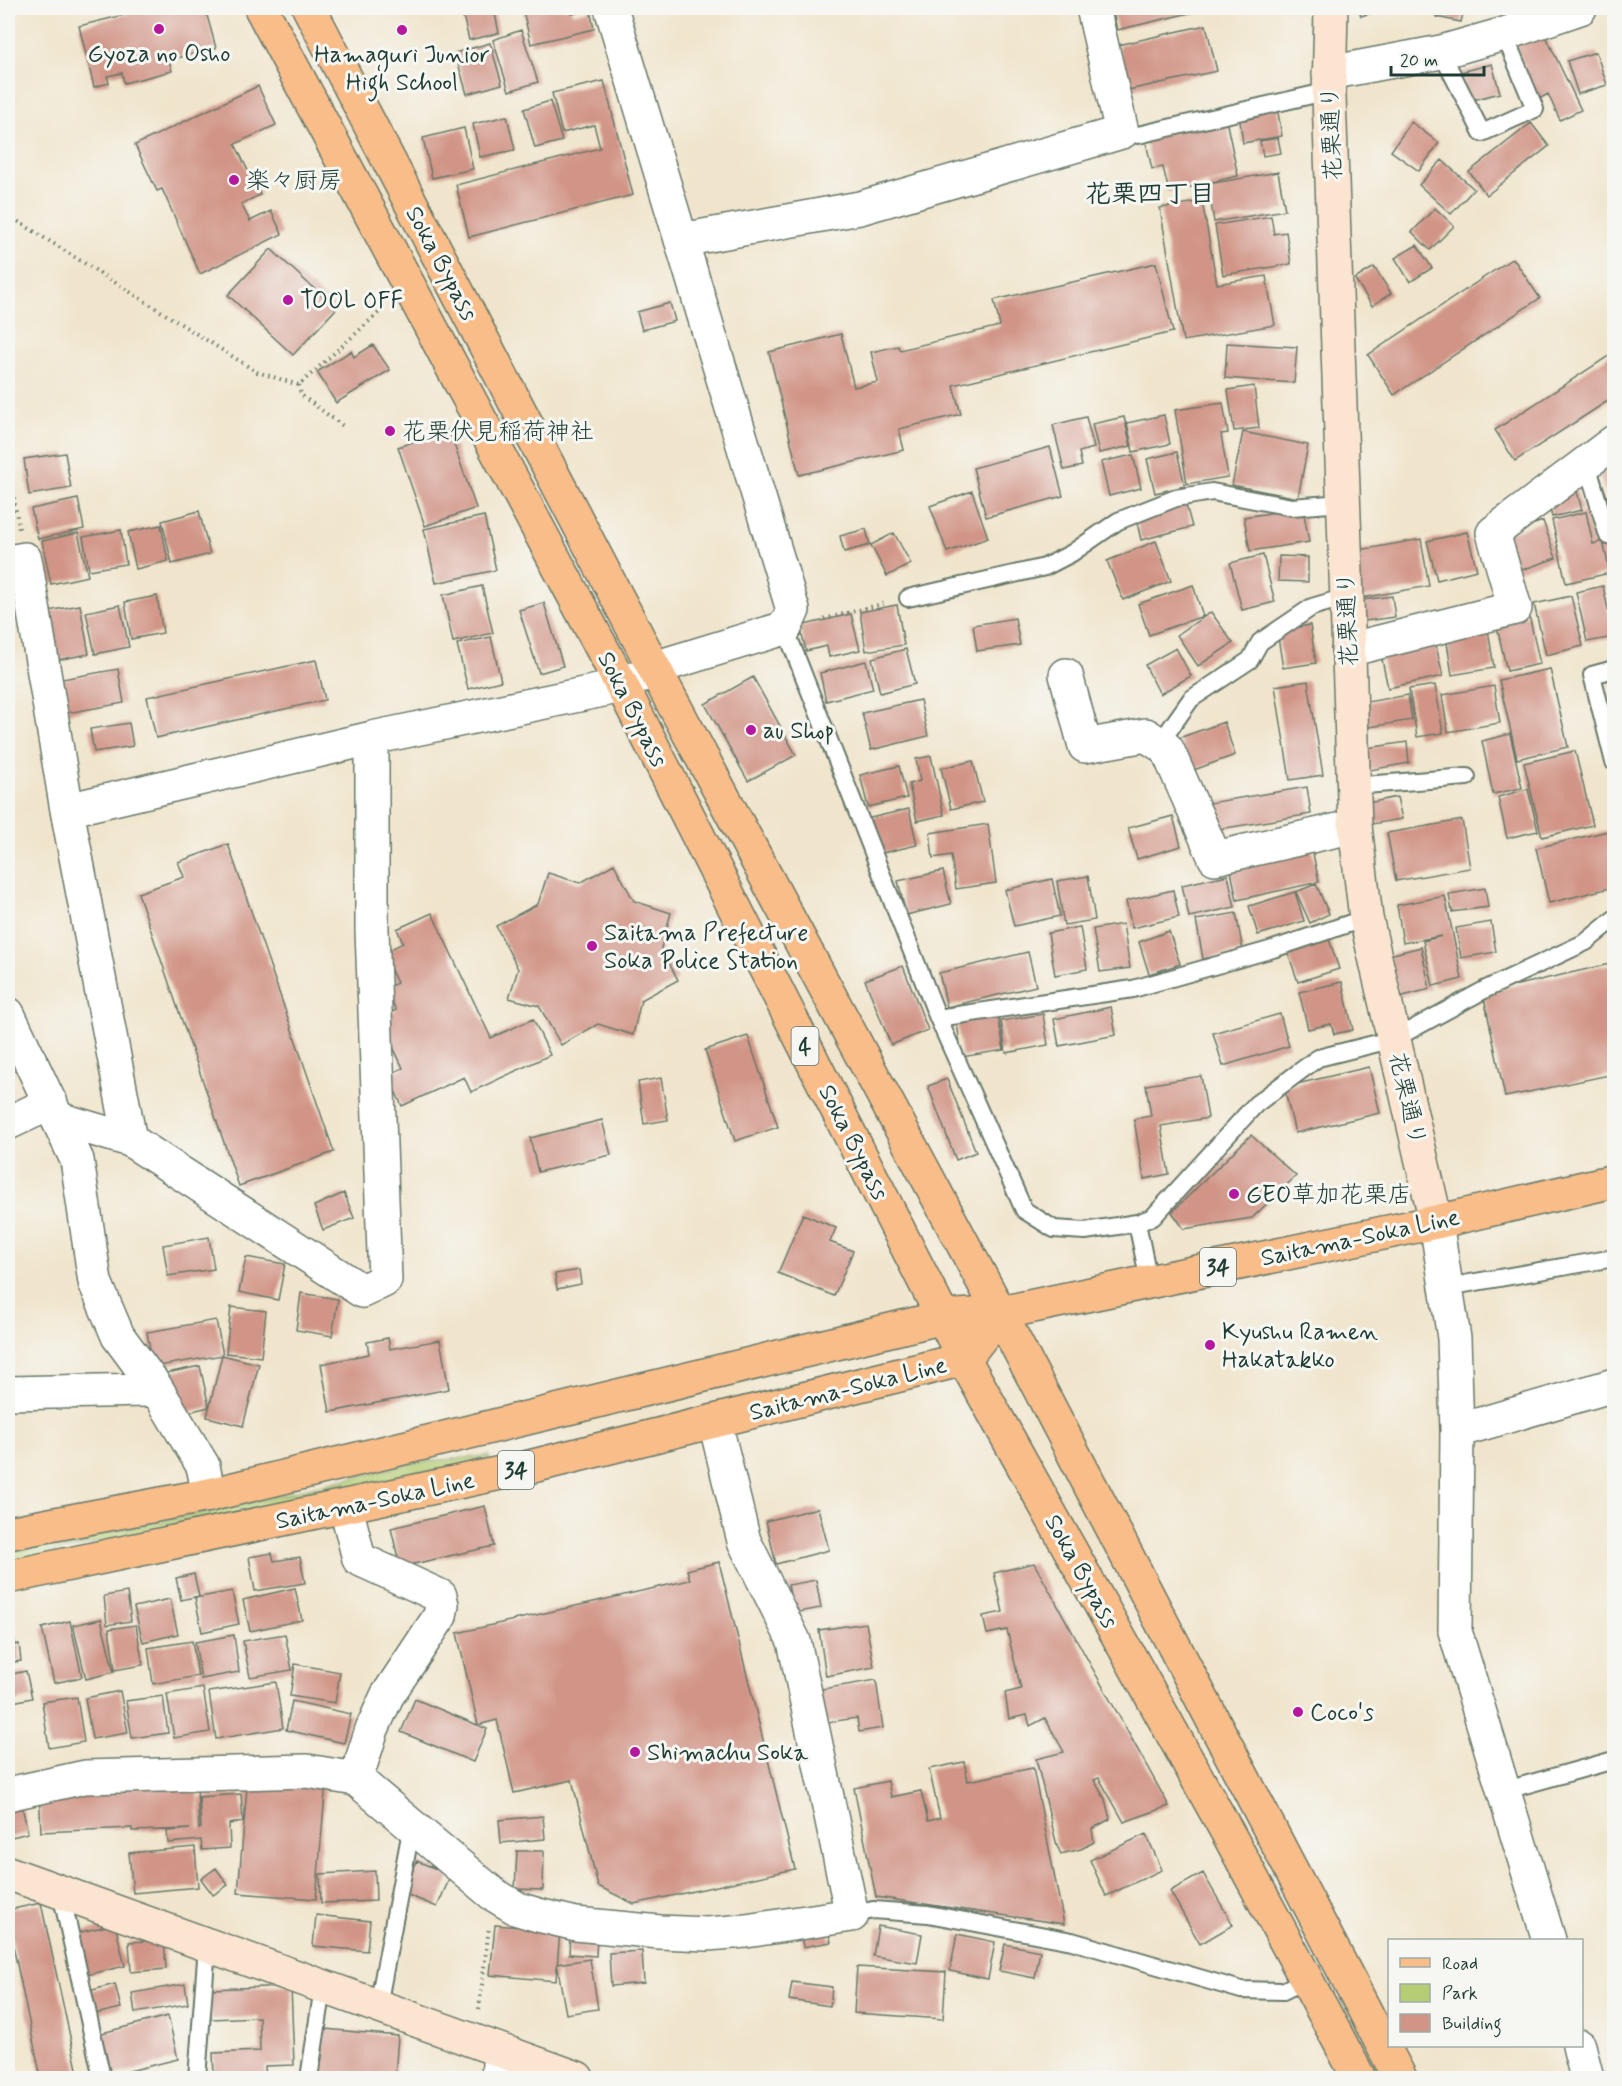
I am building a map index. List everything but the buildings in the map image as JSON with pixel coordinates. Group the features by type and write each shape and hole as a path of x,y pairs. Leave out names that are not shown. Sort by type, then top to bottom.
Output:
{"main road":[{"name":"Soka Bypass","path":"261,8 622,686 964,1359 1307,1979 1359,2079"},
{"name":"Soka Bypass","path":"309,8 654,668 1000,1313 1400,2079"},
{"name":"Saitama-Soka Line","path":"8,1533 209,1495 944,1317 1000,1313 1436,1222 1614,1180"},
{"name":"Saitama-Soka Line","path":"8,1577 124,1551 346,1507 715,1422 964,1359 1000,1313"}],"street":[{"path":"67,810 372,738 622,686 654,668 785,628 793,610 611,8"},
{"path":"681,240 860,208 1122,132 1093,8"},
{"name":"花栗通り","path":"1331,8 1329,82 1355,826 1366,918 1436,1222"},
{"path":"1329,82 1504,34 1580,8"},
{"path":"1348,650 1515,608 1493,533 1614,442"},
{"path":"16,561 67,810 130,1140"},
{"path":"1066,675 1084,746 1146,735 1167,748 1215,858 1355,826"},
{"path":"8,1123 55,1111 130,1140 362,1291 385,1280 372,930 372,738"},
{"path":"9,1018 78,1160 95,1282 118,1336 154,1386 203,1466 209,1495"},
{"path":"1436,1222 1454,1338 1457,1431 1455,1631 1548,1939"},
{"path":"1457,1431 1614,1384"},
{"path":"8,1392 146,1390 154,1386"},
{"path":"8,1794 85,1777 307,1771 356,1779 493,1894 518,1909 547,1917 576,1924 660,1932 746,1931 852,1915 794,1641 744,1541 715,1422"},
{"path":"346,1507 359,1559 440,1596 442,1605 440,1616 387,1696 372,1729 356,1779"},
{"path":"8,1873 378,2006 491,2057 577,2079"},
{"path":"1579,2047 1587,2079"}],"lane":[{"path":"1441,52 1482,133 1535,109 1504,34"},
{"path":"1122,132 1138,135 1329,82"},
{"path":"1587,464 1608,536 1614,534"},
{"path":"908,598 1045,567 1072,553 1118,521 1176,498 1212,492 1292,507 1342,503"},
{"path":"1160,743 1191,699 1250,660 1260,642 1312,607 1346,597"},
{"path":"785,628 938,1018 1024,1210 1054,1229 1085,1231 1137,1223 1153,1217 1256,1104 1318,1058 1394,1039 1486,989 1587,942 1614,919"},
{"path":"1614,669 1592,675 1614,762"},
{"path":"1352,786 1467,777"},
{"path":"938,1018 1134,989 1273,949 1366,918"},
{"path":"1137,1223 1149,1281"},
{"path":"1447,1287 1614,1258"},
{"path":"1503,1791 1614,1760"},
{"path":"378,2006 412,1825"},
{"path":"61,1893 102,2079"},
{"path":"852,1915 873,1910 928,1914 1072,1941 1241,1990 1283,1991 1307,1979"},
{"path":"197,2079 207,1946"},
{"path":"309,2079 323,1988"}],"path":[{"path":"8,216 257,372 299,385"},
{"path":"299,385 388,305"},
{"path":"299,385 301,395 343,426"},
{"path":"8,462 16,561"},
{"path":"785,628 908,598"},
{"path":"491,2057 493,1894"}],"green space":[{"path":"489,1456 490,1460 8,1562 8,1552 227,1508 417,1462"}],"place":[{"name":"Gyoza no Osho","path":"159,29"},
{"name":"Hamaguri Junior High School","path":"402,30"},
{"name":"楽々厨房","path":"234,180"},
{"name":"TOOL OFF","path":"288,300"},
{"name":"花栗伏見稲荷神社","path":"390,431"},
{"name":"au Shop","path":"751,730"},
{"name":"Saitama Prefecture Soka Police Station","path":"592,946"},
{"name":"GEO草加花栗店","path":"1234,1194"},
{"name":"Kyushu Ramen Hakatakko","path":"1210,1345"},
{"name":"Coco's","path":"1298,1712"},
{"name":"Shimachu Soka","path":"635,1752"}],"district":[{"name":"花栗四丁目","path":"1150,193"}]}
